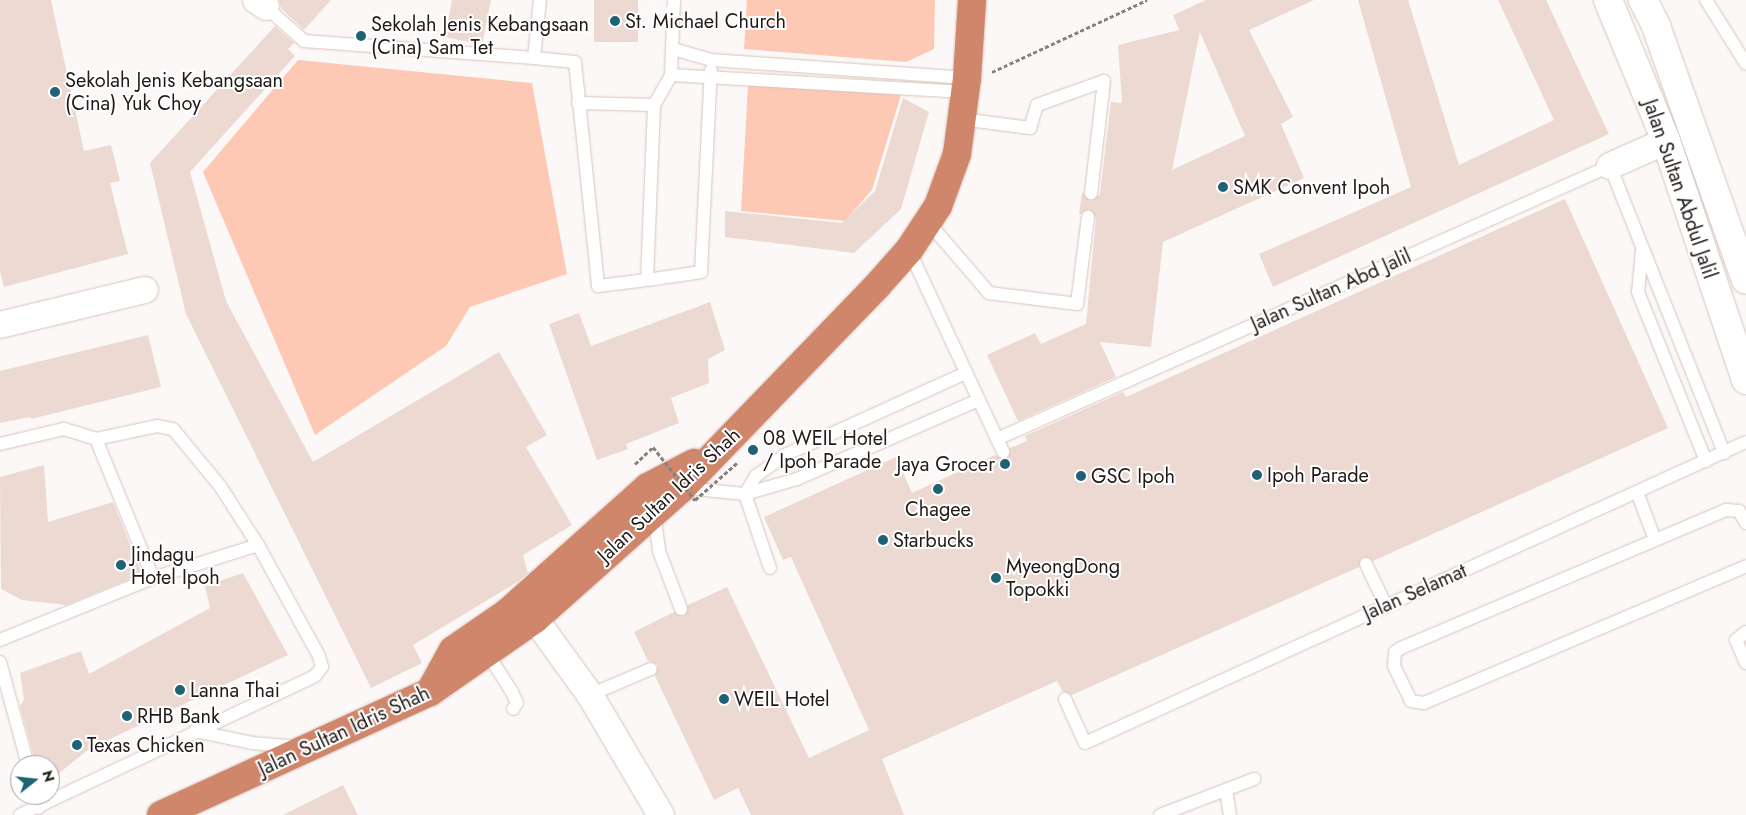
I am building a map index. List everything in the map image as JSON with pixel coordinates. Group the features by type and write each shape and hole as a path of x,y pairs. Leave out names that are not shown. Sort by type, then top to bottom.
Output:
{"highway":[{"name":"Jalan Sultan Idris Shah","path":"161,815 430,692 535,619 653,511 727,457 909,250 938,206 957,154 966,85 972,0"},
{"path":"430,692 453,650 508,612 648,486 727,457"}],"street":[{"name":"Jalan Sultan Abdul Jalil","path":"1608,0 1666,141 1746,380"},
{"name":"Jalan Sultan Abdul Jalil","path":"1643,0 1656,26 1746,280"},
{"name":"Jalan Sultan Abd Jalil","path":"1610,166 1666,141"},
{"path":"0,325 145,290"},
{"path":"535,619 590,695 661,815"}],"lane":[{"path":"534,58 540,0"},
{"path":"647,280 654,105 671,75 674,0"},
{"path":"1706,0 1746,64"},
{"path":"261,3 304,41 575,62 598,286 701,272 712,77 711,60"},
{"path":"673,49 711,60 966,85"},
{"path":"671,75 966,85"},
{"path":"961,119 1030,128 1037,105 1104,81 1091,193"},
{"path":"578,103 654,105"},
{"path":"1610,166 1724,452"},
{"name":"Jalan Sultan Abd Jalil","path":"997,439 1610,166"},
{"path":"928,222 989,292 1077,304 1088,217"},
{"path":"1642,248 1638,292 1706,461"},
{"path":"909,250 1003,452"},
{"path":"745,494 756,476 785,454 966,373"},
{"path":"682,488 745,494 797,480 979,400"},
{"path":"0,444 64,429 96,439 157,426 173,429 220,486 258,545 319,656 322,667 315,676 195,731 40,808 20,815"},
{"path":"96,439 153,578"},
{"name":"Jalan Selamat","path":"1065,698 1085,743 1746,442"},
{"path":"1636,492 1655,540"},
{"path":"745,494 770,568"},
{"path":"1746,523 1739,511 1726,510 1401,648 1393,659 1406,696 1410,701 1424,703 1746,566"},
{"path":"653,511 659,551 681,609"},
{"path":"0,640 153,578 258,545"},
{"path":"1366,564 1386,606"},
{"path":"1742,634 1737,644 1746,663"},
{"path":"487,653 512,692 517,703 514,709"},
{"path":"0,662 25,755"},
{"path":"590,695 651,669"},
{"path":"195,731 252,743 310,748"},
{"path":"1160,815 1254,779"},
{"path":"1226,790 1230,815"}],"path":[{"path":"966,85 1147,0"},
{"path":"653,447 695,500 727,457"}],"shaded area":[{"path":"747,0 935,0 934,49 906,62 744,49"},
{"path":"298,60 532,83 567,274 470,307 446,346 315,435 203,172"},
{"path":"748,85 901,95 872,190 845,221 741,211"}],"building":[{"name":"Sekolah Jenis Kebangsaan (Cina) Yuk Choy","path":"0,0 51,0 84,151 111,145 120,181 110,183 128,254 4,287 0,271"},
{"path":"279,0 331,0 304,30 281,8"},
{"path":"452,0 491,0 482,45 445,37"},
{"name":"St. Michael Church","path":"594,0 638,0 638,42 594,42"},
{"path":"1206,0 1314,0 1249,30 1293,117 1281,124 1304,178 1163,242 1151,347 1100,342 1116,377 1018,421 987,355 1035,333 1041,344 1086,324 1096,218 1089,209 1079,215 1082,192 1091,201 1100,194 1111,102 1122,103 1118,45 1179,30 1173,15","holes":["1200,32 1245,136 1172,170"]},
{"path":"1358,0 1408,0 1459,165 1554,120 1498,0 1546,0 1609,134 1273,287 1259,254 1411,187"},
{"path":"275,26 294,43 288,49 295,56 190,172 226,301 313,462 499,352 547,435 526,447 572,525 523,555 528,573 519,581 413,645 422,663 371,688 186,314 150,163"},
{"path":"903,98 929,112 901,209 854,253 725,237 725,211 842,223 875,191"},
{"name":"Ipoh Parade","path":"1565,199 1668,428 1373,561 1363,557 1359,567 1072,695 1062,691 1057,681 882,759 904,815 751,815 738,788 714,800 655,676 658,665 648,661 634,632 674,612 684,616 688,605 727,587 809,758 869,730 791,557 783,560 764,517 896,457 912,493 995,455 1006,460 1010,448 1027,441 1025,436 1123,392 1126,397"},
{"path":"710,302 725,350 708,359 709,383 671,398 679,423 626,444 628,449 597,460 549,324 579,313 591,346"},
{"path":"148,335 161,387 31,419 31,417 0,423 0,371"},
{"path":"44,465 48,522 113,502 142,574 66,605 22,600 1,589 0,477"},
{"path":"243,573 288,655 89,749 60,772 60,755 34,755 20,706 24,699 20,673 81,651 89,674 210,608 205,586"},
{"path":"343,785 358,815 283,815"}],"place":[{"name":"St. Michael Church","path":"615,21"},
{"name":"Sekolah Jenis Kebangsaan (Cina) Sam Tet","path":"361,36"},
{"name":"Sekolah Jenis Kebangsaan (Cina) Yuk Choy","path":"55,92"},
{"name":"SMK Convent Ipoh","path":"1223,187"},
{"name":"08 WEIL Hotel / Ipoh Parade","path":"753,450"},
{"name":"Jaya Grocer","path":"1005,464"},
{"name":"Ipoh Parade","path":"1257,475"},
{"name":"GSC Ipoh","path":"1081,476"},
{"name":"Chagee","path":"938,489"},
{"name":"Starbucks","path":"883,540"},
{"name":"Jindagu Hotel Ipoh","path":"121,565"},
{"name":"MyeongDong Topokki","path":"996,578"},
{"name":"Lanna Thai","path":"180,690"},
{"name":"WEIL Hotel","path":"724,699"},
{"name":"RHB Bank","path":"127,716"},
{"name":"Texas Chicken","path":"77,745"}]}
